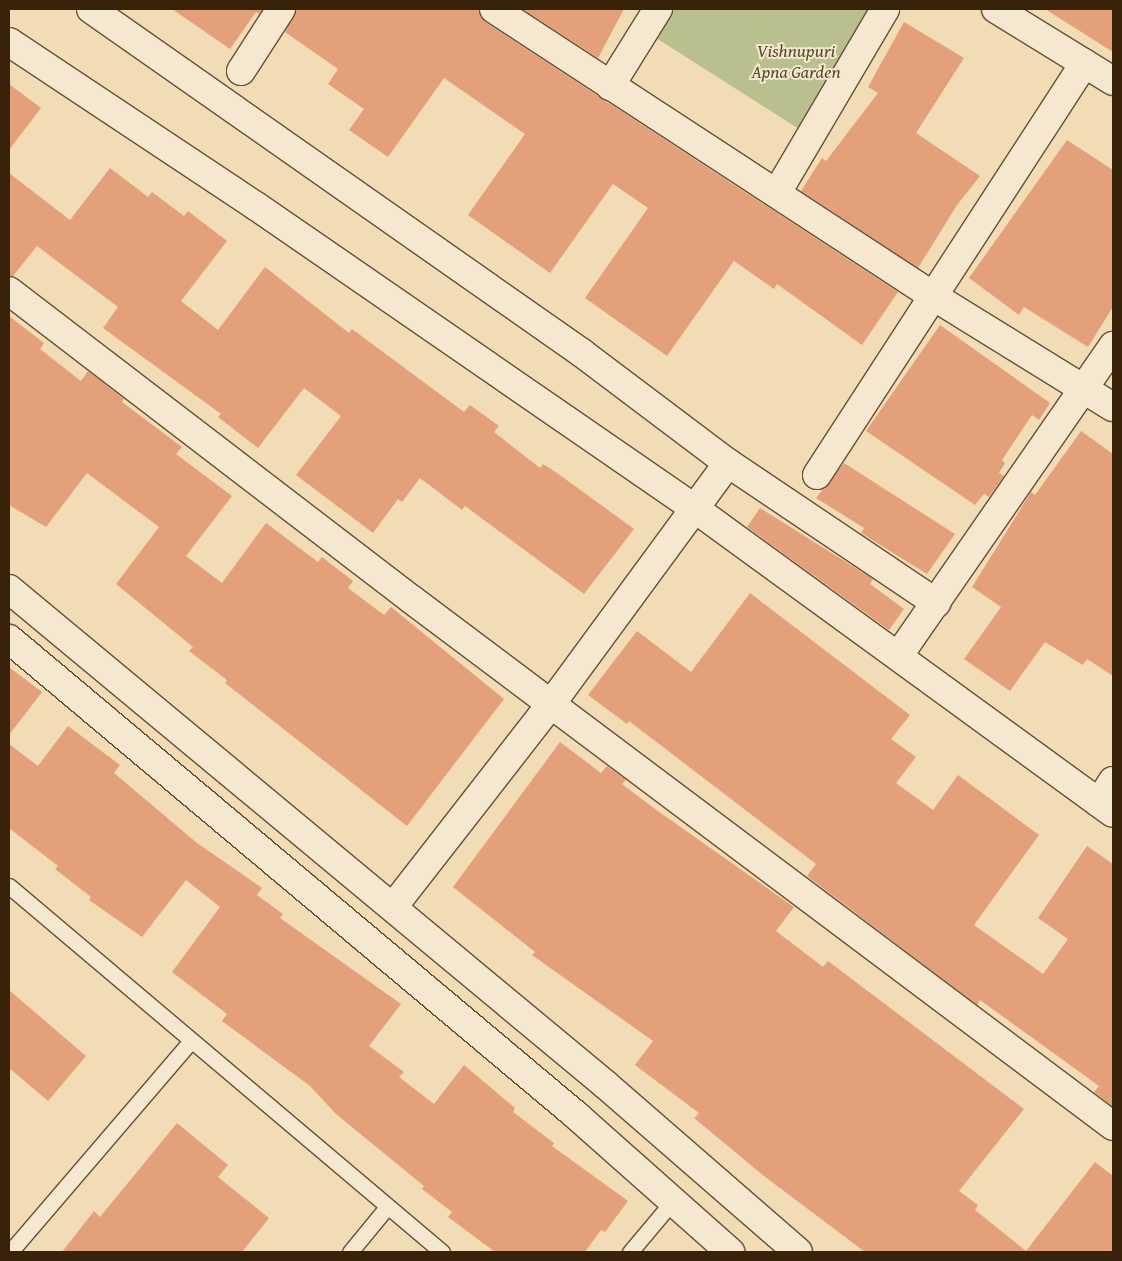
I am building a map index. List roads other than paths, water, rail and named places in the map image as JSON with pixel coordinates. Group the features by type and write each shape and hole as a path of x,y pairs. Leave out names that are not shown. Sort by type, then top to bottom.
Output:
{"street":[{"path":"91,9 582,353 728,463 936,603"},
{"path":"240,71 281,9"},
{"path":"494,9 610,86 778,191 934,296 1113,407"},
{"path":"610,86 658,9"},
{"path":"778,191 885,9"},
{"path":"996,9 1113,81"},
{"path":"9,42 264,212 694,508 900,655 1109,799"},
{"path":"817,475 1085,63"},
{"path":"9,290 551,704 1113,1126"},
{"path":"900,655 1113,346"},
{"path":"392,907 551,704 728,463"},
{"path":"9,589 392,907 798,1252"},
{"path":"9,639 577,1116 730,1252"}],"lane":[{"path":"12,894 191,1040 442,1252"},
{"path":"10,1252 191,1040"},
{"path":"630,1252 672,1202"},
{"path":"350,1252 388,1207"}],"park label":[{"name":"Vishnupuri Apna Garden","path":"796,62"}]}
